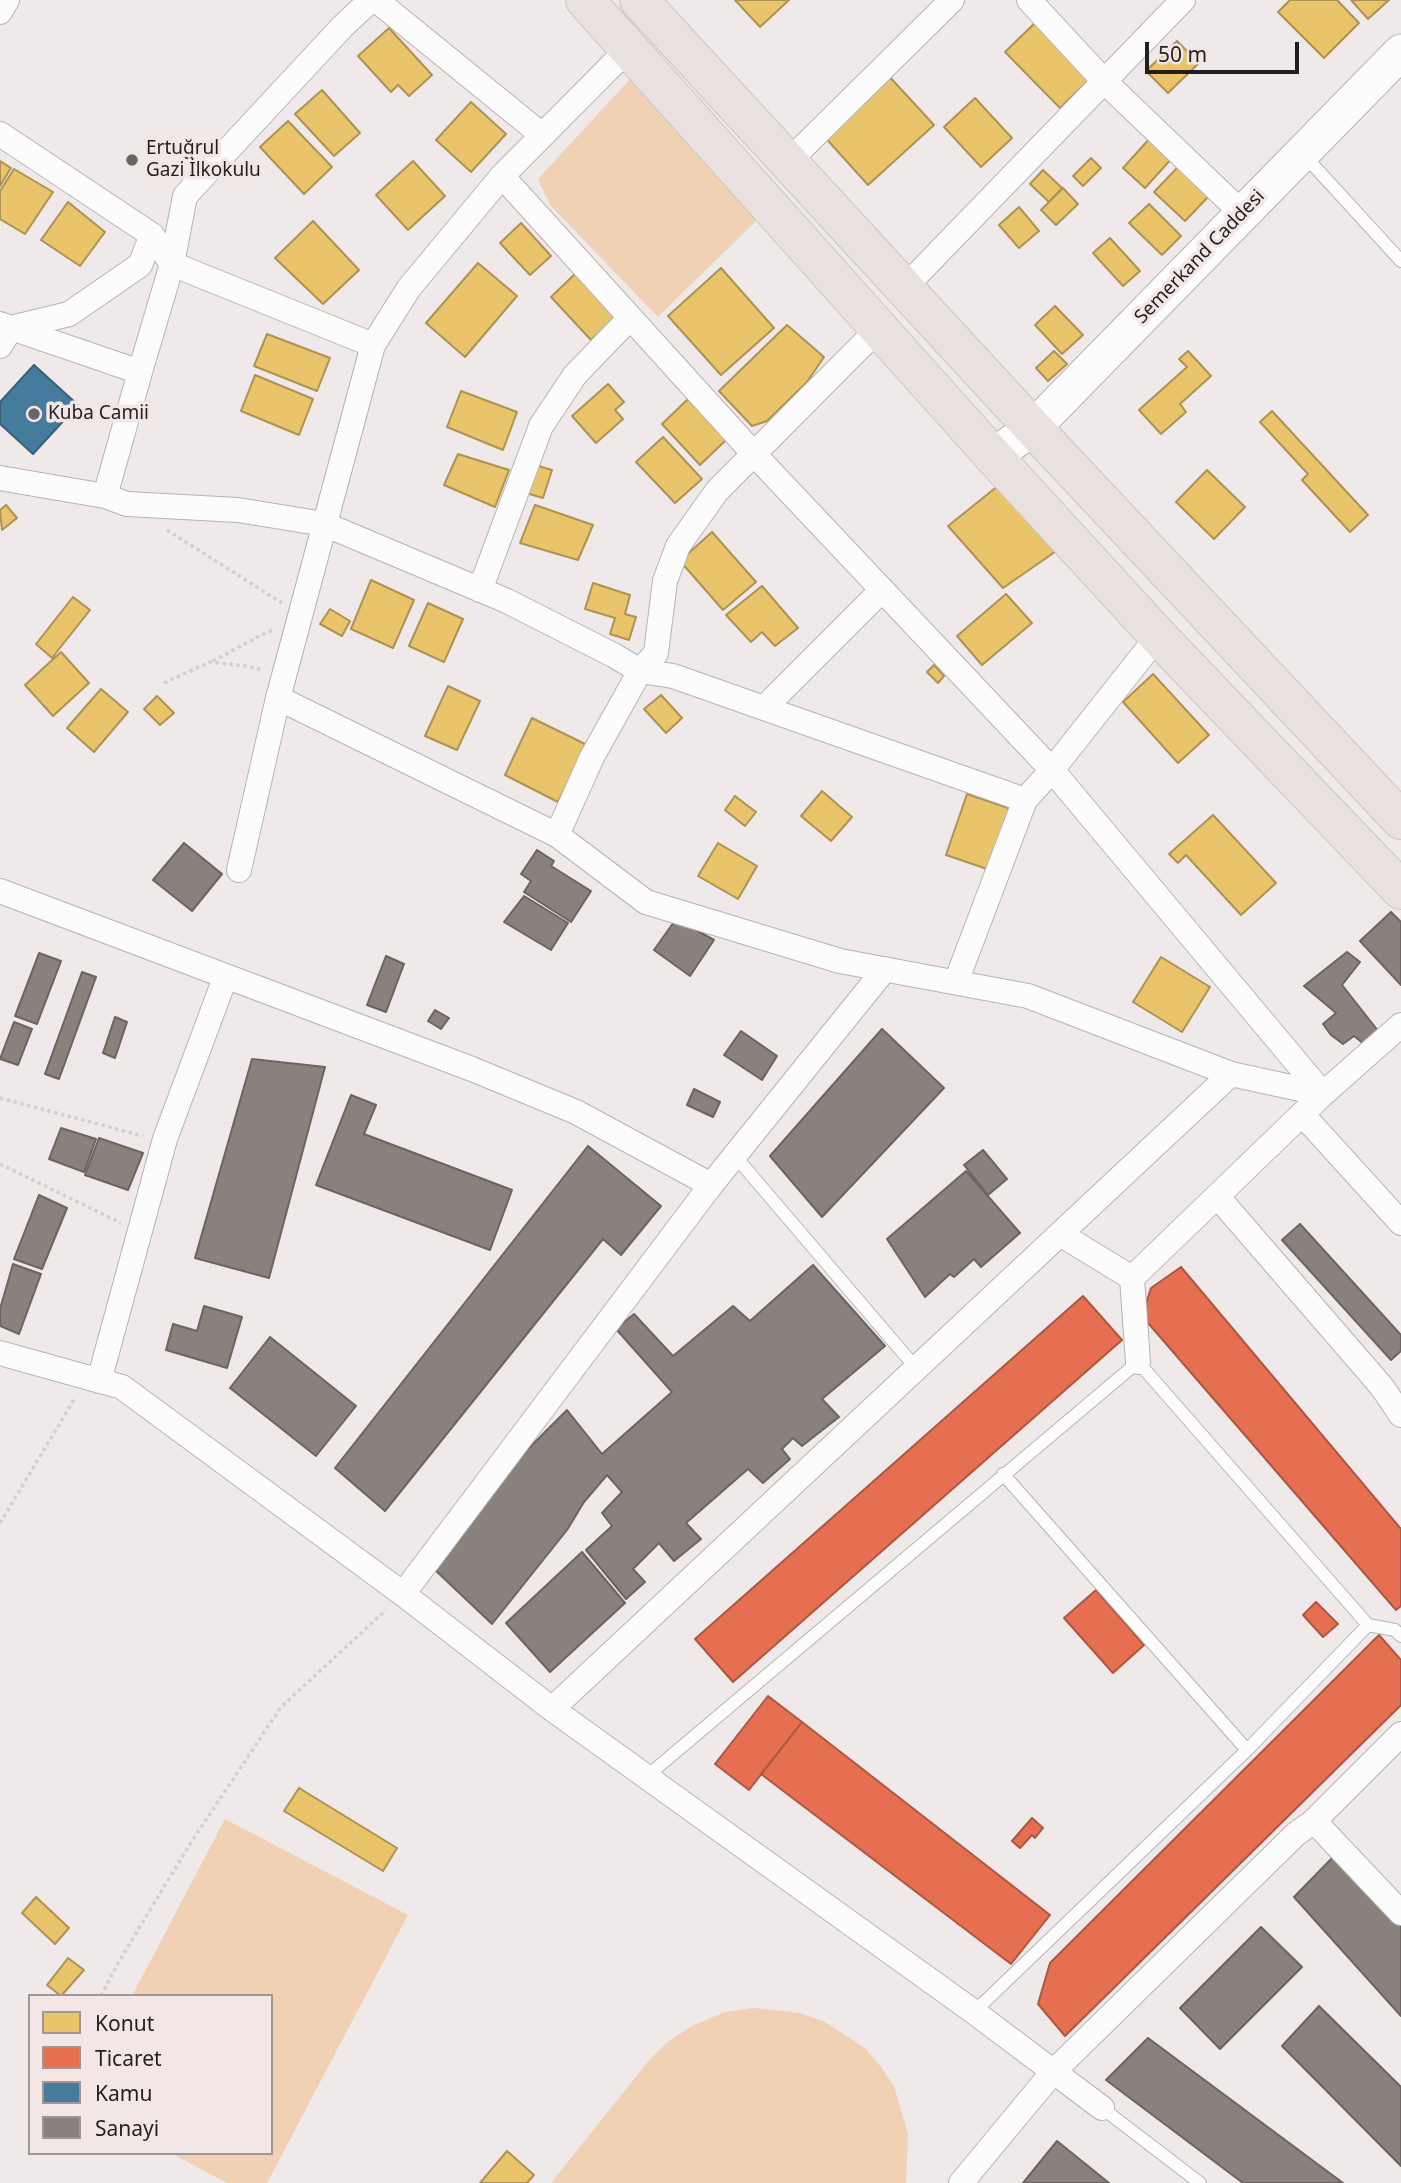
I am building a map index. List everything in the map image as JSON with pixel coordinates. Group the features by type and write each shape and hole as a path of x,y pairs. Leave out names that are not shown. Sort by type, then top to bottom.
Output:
{"main road":[{"path":"585,0 993,456 1158,636 1401,890"},
{"path":"655,6 789,161 904,288 1401,820"}],"street":[{"path":"0,12 8,0"},
{"path":"116,500 139,372 172,264 185,196 342,26 371,0"},
{"path":"376,0 542,135"},
{"path":"789,161 952,0"},
{"path":"1029,0 1104,81 1243,214"},
{"path":"904,288 1183,0"},
{"path":"239,870 281,687 373,345 409,288 502,176 629,48"},
{"name":"Semerkand Caddesi","path":"993,456 1033,428 1401,51"},
{"path":"0,134 152,235 172,264 373,345"},
{"path":"502,176 754,454 1052,771 1323,1094"},
{"path":"4,333 69,314 140,265 152,235"},
{"path":"480,590 541,426 575,375 629,317"},
{"path":"557,835 592,757 640,671 656,653 665,581 678,546 717,491 879,328"},
{"path":"4,333 139,372"},
{"path":"0,478 116,500 238,510 324,524 480,590 640,671 673,676 1025,800"},
{"path":"764,708 882,590"},
{"path":"956,982 1025,800 1052,771 1158,636"},
{"path":"281,687 557,835 646,902 840,961 1028,996 1231,1074 1323,1094"},
{"path":"0,891 472,1069 565,1108 711,1185"},
{"path":"403,1594 711,1185 885,969"},
{"path":"93,1380 165,1139 225,978"},
{"path":"1132,1278 1323,1094 1401,1025"},
{"path":"552,1709 1231,1074"},
{"path":"1302,1114 1401,1223"},
{"path":"1217,1196 1382,1387 1401,1415"},
{"path":"1060,1234 1132,1278"},
{"path":"1132,1278 1138,1362"},
{"path":"0,1353 122,1387 403,1594 552,1709 974,2012 1102,2108"},
{"path":"961,2183 1053,2072 1401,1734"},
{"path":"1314,1821 1400,1909"}],"lane":[{"path":"1302,153 1401,261"},
{"path":"735,1156 916,1368"},
{"path":"646,1777 1138,1362 1368,1625 1395,1630 1401,1636"},
{"path":"1003,1474 1247,1750"},
{"path":"974,2012 1247,1750 1368,1625"},
{"path":"1102,2108 1200,2183"}],"path":[{"path":"116,500 300,614"},
{"path":"164,683 267,632"},
{"path":"210,662 246,666 281,687"},
{"path":"0,1098 151,1138 165,1139"},
{"path":"0,1164 139,1231"},
{"path":"0,1523 93,1380"},
{"path":"102,1994 190,1844 281,1707 403,1594"}],"shaded area":[{"path":"632,77 761,216 658,317 550,205 538,179"},
{"path":"225,1819 408,1915 267,2183 227,2183 175,2155 273,2155 273,1994 133,1994"},
{"path":"754,2008 800,2013 825,2022 866,2049 894,2086 908,2134 906,2183 551,2183 651,2058 669,2041 692,2026 725,2012"}],"building: Konut":[{"path":"735,0 789,0 760,27"},
{"path":"1290,0 1337,0 1359,23 1324,58 1278,12"},
{"path":"1351,0 1389,0 1368,19"},
{"path":"1038,20 1092,77 1060,108 1005,52"},
{"path":"389,28 432,75 409,96 398,85 391,92 358,56"},
{"path":"1177,41 1199,63 1168,93 1146,71"},
{"path":"887,74 934,125 868,185 822,134"},
{"path":"322,90 360,133 334,156 295,114"},
{"path":"975,98 1012,138 981,167 944,127"},
{"path":"471,102 506,134 471,172 436,140"},
{"path":"288,121 332,167 304,194 260,147"},
{"path":"1151,137 1173,157 1145,188 1123,168"},
{"path":"1091,158 1101,168 1083,186 1073,176"},
{"path":"0,161 11,168 0,186"},
{"path":"413,161 445,196 408,230 376,195"},
{"path":"1178,167 1209,196 1185,221 1154,192"},
{"path":"14,169 53,192 25,234 0,219 0,191"},
{"path":"1043,170 1062,188 1049,202 1030,184"},
{"path":"1063,188 1078,204 1056,225 1041,210"},
{"path":"68,202 105,232 80,266 41,240"},
{"path":"1149,204 1181,236 1162,255 1129,223"},
{"path":"1019,207 1039,231 1019,248 999,225"},
{"path":"313,221 359,270 323,304 275,258"},
{"path":"521,223 551,256 530,275 500,243"},
{"path":"1110,238 1140,271 1123,286 1093,253"},
{"path":"478,263 517,296 465,357 426,323"},
{"path":"721,268 774,328 721,375 668,316"},
{"path":"578,271 619,315 591,340 551,297"},
{"path":"1055,306 1083,335 1062,354 1035,325"},
{"path":"787,325 824,357 807,382 767,421 752,426 719,391"},
{"path":"267,334 330,358 317,391 254,366"},
{"path":"1054,351 1067,364 1048,381 1036,368"},
{"path":"1188,351 1211,376 1180,404 1186,412 1161,434 1139,410 1187,367 1179,359"},
{"path":"255,375 313,399 299,435 241,411"},
{"path":"608,384 624,402 615,410 623,419 596,443 572,416"},
{"path":"461,391 517,412 503,450 447,427"},
{"path":"688,399 726,440 700,465 662,424"},
{"path":"1272,411 1368,515 1350,532 1302,480 1308,474 1260,422"},
{"path":"663,437 702,479 675,503 636,462"},
{"path":"458,454 509,470 495,507 444,485"},
{"path":"535,465 552,470 543,498 526,493"},
{"path":"1207,470 1245,507 1214,539 1176,502"},
{"path":"1004,481 1065,545 1003,588 948,526"},
{"path":"6,505 17,518 2,530 0,510"},
{"path":"535,505 593,525 578,560 520,543"},
{"path":"712,532 756,582 723,610 680,561"},
{"path":"371,580 414,600 393,648 351,629"},
{"path":"593,583 630,595 625,614 636,617 629,640 610,634 615,618 585,609"},
{"path":"762,586 798,628 775,646 762,632 751,642 726,615"},
{"path":"1006,594 1032,623 982,665 957,636"},
{"path":"73,597 90,610 52,658 36,644"},
{"path":"428,603 463,619 444,662 409,646"},
{"path":"330,609 350,621 342,636 320,624"},
{"path":"61,652 89,683 53,716 25,685"},
{"path":"934,665 944,676 938,683 927,672"},
{"path":"1153,674 1209,735 1178,763 1123,702"},
{"path":"448,686 480,701 457,750 425,736"},
{"path":"101,689 128,712 94,752 67,728"},
{"path":"661,695 682,718 666,733 644,709"},
{"path":"157,696 174,713 160,725 144,709"},
{"path":"532,718 587,745 558,802 505,775"},
{"path":"822,791 852,817 831,841 801,816"},
{"path":"967,794 1014,810 993,871 946,855"},
{"path":"735,796 756,812 745,826 725,810"},
{"path":"1213,815 1276,883 1241,915 1186,855 1178,863 1169,854"},
{"path":"718,843 757,866 738,899 698,876"},
{"path":"1161,957 1210,987 1182,1032 1133,1002"},
{"path":"299,1788 397,1848 383,1871 284,1811"},
{"path":"36,1897 69,1928 55,1944 22,1913"},
{"path":"68,1958 84,1970 63,1994 58,1994 47,1985"},
{"path":"507,2151 534,2175 527,2183 480,2183"}],"building: Ticaret":[{"path":"1181,1267 1401,1529 1401,1606 1396,1610 1142,1316 1151,1288"},
{"path":"1083,1296 1122,1340 733,1682 695,1639"},
{"path":"1096,1590 1144,1645 1113,1673 1064,1618"},
{"path":"1316,1602 1338,1624 1323,1637 1303,1615"},
{"path":"1379,1635 1401,1660 1401,1705 1065,2036 1038,2004 1050,1963"},
{"path":"768,1696 802,1722 749,1790 715,1764"},
{"path":"802,1722 1050,1915 1011,1964 761,1774"},
{"path":"1032,1818 1043,1828 1035,1838 1032,1835 1020,1848 1012,1841"}],"building: Kamu":[{"name":"Kuba Camii","path":"34,365 78,405 33,454 0,424 0,402"}],"building: Sanayi":[{"path":"184,843 222,874 192,911 153,880"},
{"path":"537,850 554,861 551,866 591,891 571,922 524,892 531,881 521,874"},
{"path":"524,896 568,923 551,950 504,922"},
{"path":"1391,912 1401,922 1401,985 1360,941"},
{"path":"676,919 714,940 690,976 654,950"},
{"path":"1347,952 1360,962 1342,985 1379,1032 1364,1044 1354,1036 1343,1044 1331,1035 1323,1024 1336,1013 1304,986"},
{"path":"39,953 61,961 37,1024 15,1016"},
{"path":"386,956 404,964 386,1012 367,1005"},
{"path":"82,972 96,977 59,1079 45,1074"},
{"path":"435,1010 449,1018 441,1029 428,1021"},
{"path":"115,1017 127,1022 115,1058 103,1053"},
{"path":"14,1022 32,1029 18,1065 0,1059"},
{"path":"882,1029 944,1088 822,1217 770,1156"},
{"path":"741,1031 777,1056 762,1080 724,1055"},
{"path":"252,1059 325,1067 269,1278 195,1258"},
{"path":"694,1089 720,1102 713,1117 687,1105"},
{"path":"351,1095 376,1105 364,1134 512,1190 490,1250 316,1185"},
{"path":"61,1128 96,1139 84,1172 49,1159"},
{"path":"99,1138 143,1153 128,1190 85,1175"},
{"path":"588,1146 661,1206 621,1255 603,1239 385,1511 335,1468"},
{"path":"983,1150 1007,1179 988,1195 964,1165"},
{"path":"966,1171 1020,1233 981,1267 974,1259 954,1277 950,1274 925,1297 887,1239"},
{"path":"39,1195 67,1208 42,1269 14,1259"},
{"path":"1300,1224 1401,1335 1401,1351 1391,1360 1282,1240"},
{"path":"13,1264 41,1274 19,1334 0,1326 0,1309"},
{"path":"813,1265 885,1346 822,1399 839,1417 802,1446 793,1438 782,1449 790,1459 763,1483 748,1469 686,1523 701,1539 674,1561 659,1543 633,1569 645,1582 626,1599 586,1550 612,1526 602,1513 622,1492 607,1475 492,1624 433,1568 522,1455 567,1410 602,1454 672,1392 616,1329 634,1314 673,1356 733,1306 750,1321"},
{"path":"204,1306 242,1317 227,1368 166,1350 173,1324 197,1331"},
{"path":"270,1337 356,1406 316,1456 230,1388"},
{"path":"582,1552 625,1603 550,1672 506,1623"},
{"path":"1336,1854 1401,1926 1401,2016 1294,1897"},
{"path":"1261,1927 1302,1967 1220,2049 1180,2008"},
{"path":"1319,2006 1401,2087 1401,2166 1282,2046"},
{"path":"1148,2038 1343,2183 1243,2183 1106,2080"},
{"path":"1057,2141 1109,2183 1023,2183"}],"place":[{"name":"Ertuğrul Gazi İlkokulu","path":"132,160"},
{"name":"Kuba Camii","path":"34,414"}]}
